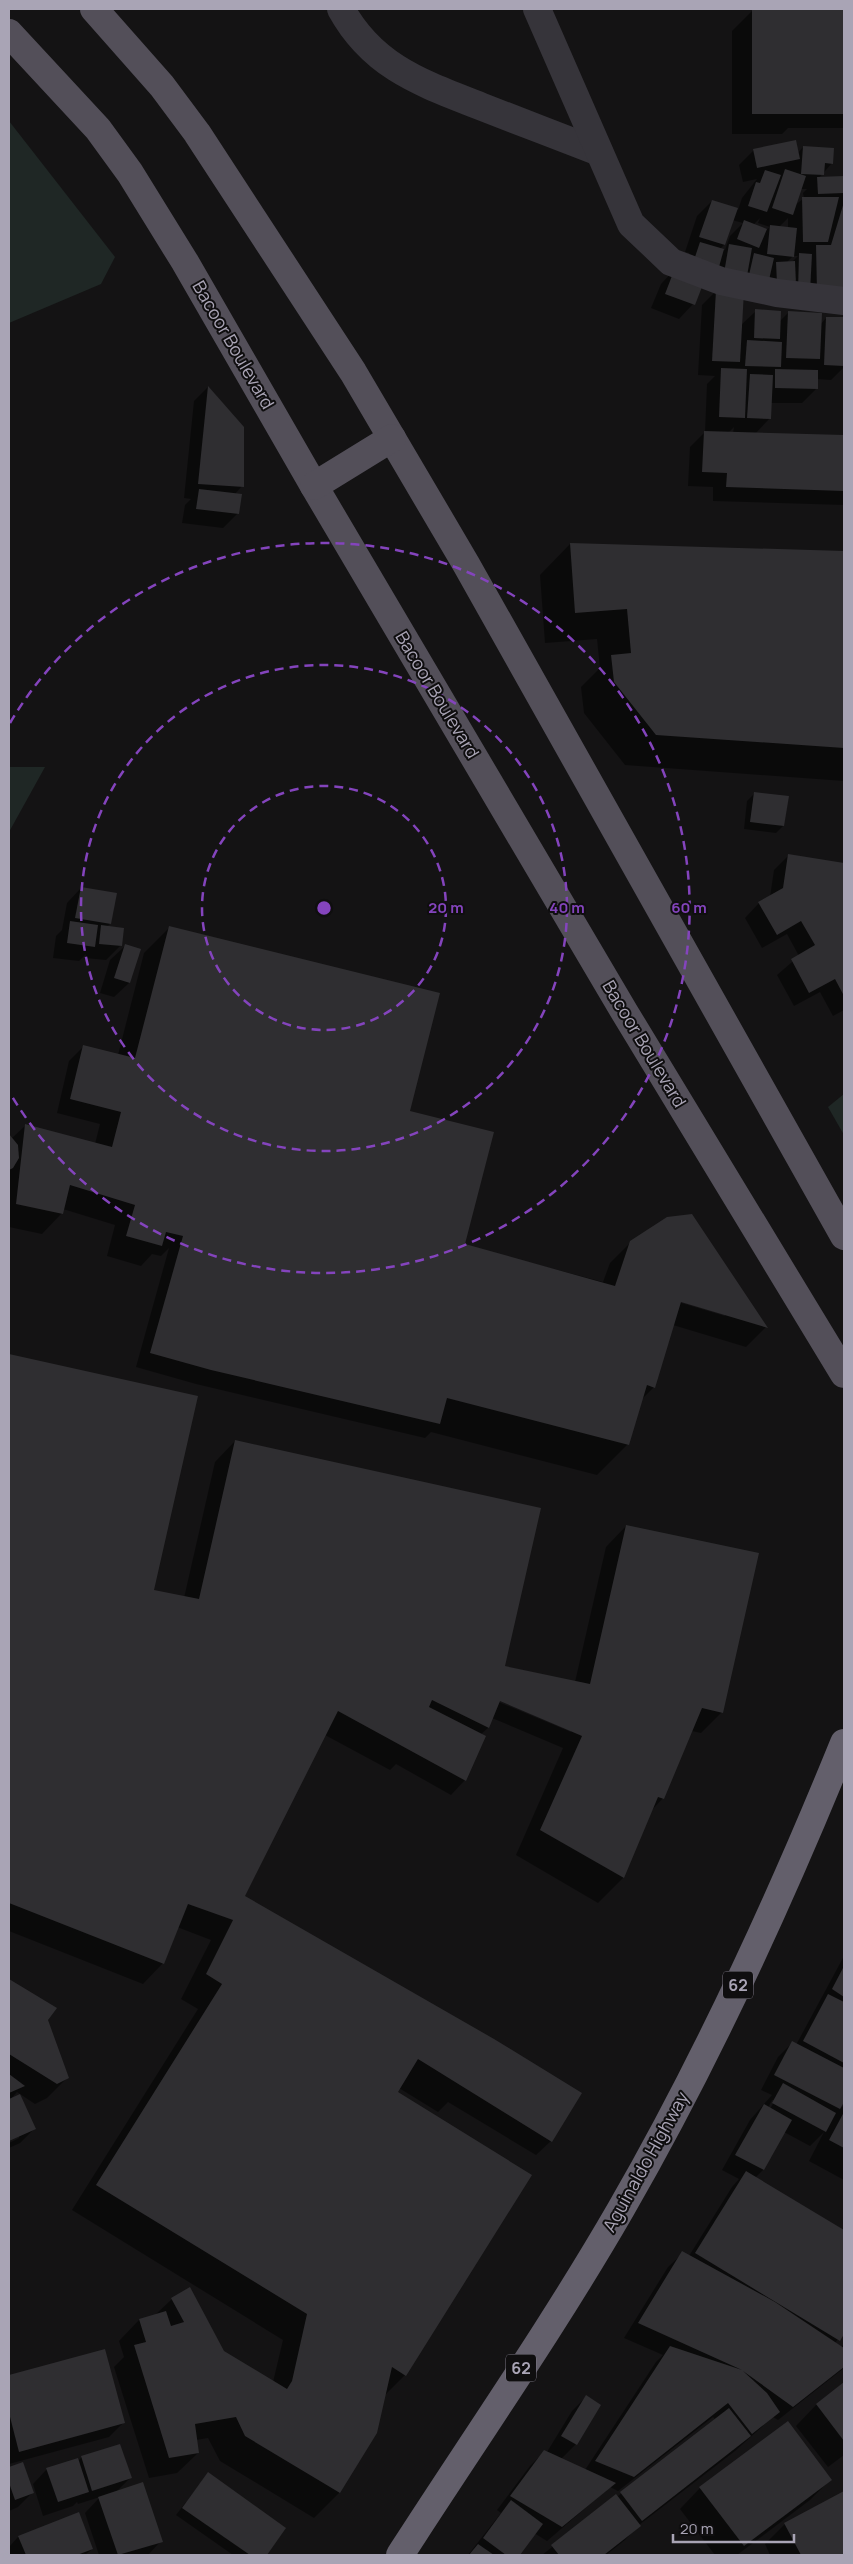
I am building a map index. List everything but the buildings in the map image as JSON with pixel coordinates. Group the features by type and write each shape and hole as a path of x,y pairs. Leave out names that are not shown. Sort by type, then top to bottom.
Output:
{"highway":[{"name":"Aguinaldo Highway","path":"400,2555 589,2263 626,2200 693,2077 746,1970 835,1781 844,1743"}],"main road":[{"path":"94,9 162,86 197,132 353,372 466,564 844,1236"},
{"name":"Bacoor Boulevard","path":"9,33 98,129 130,173 185,262 314,486 630,1022 844,1374"},
{"path":"314,486 392,438"}],"street":[{"path":"341,9 360,37 375,54 414,80 600,152"},
{"path":"544,14 631,224 671,262 721,281 778,293 844,301"}],"shaded area":[{"path":"9,121 115,257 101,284 9,323"},
{"path":"9,767 45,767 9,832"},
{"path":"844,1094 844,1135 828,1107"}]}
